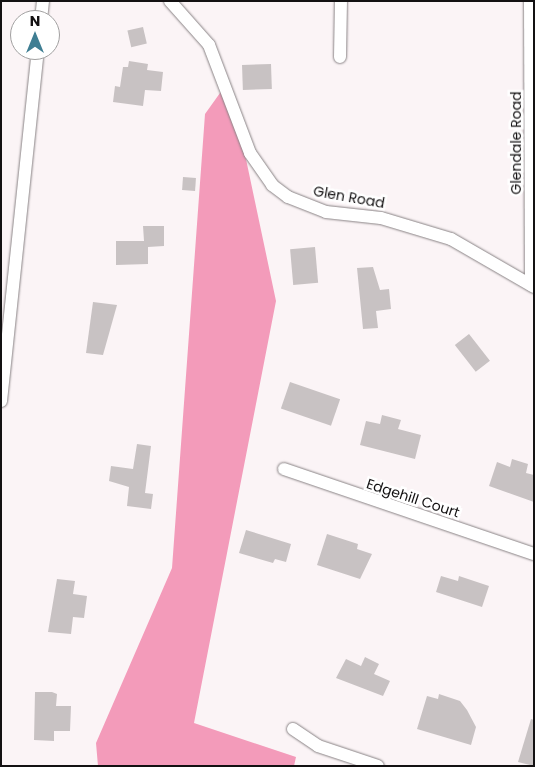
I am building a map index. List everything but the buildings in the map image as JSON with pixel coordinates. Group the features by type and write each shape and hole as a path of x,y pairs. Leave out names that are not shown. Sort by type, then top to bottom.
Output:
{"street":[{"name":"Glen Road","path":"170,1 209,45 250,153 272,185 307,206 394,221 451,239 532,286"},
{"path":"340,1 340,57"},
{"name":"Glendale Road","path":"530,1 532,286"},
{"path":"1,401 5,336 37,60"},
{"name":"Edgehill Court","path":"284,469 534,554"},
{"path":"294,729 318,746 378,766"}],"shaded area":[{"path":"225,86 239,126 276,301 194,723 296,757 294,766 98,766 96,743 172,568 205,114"}]}
